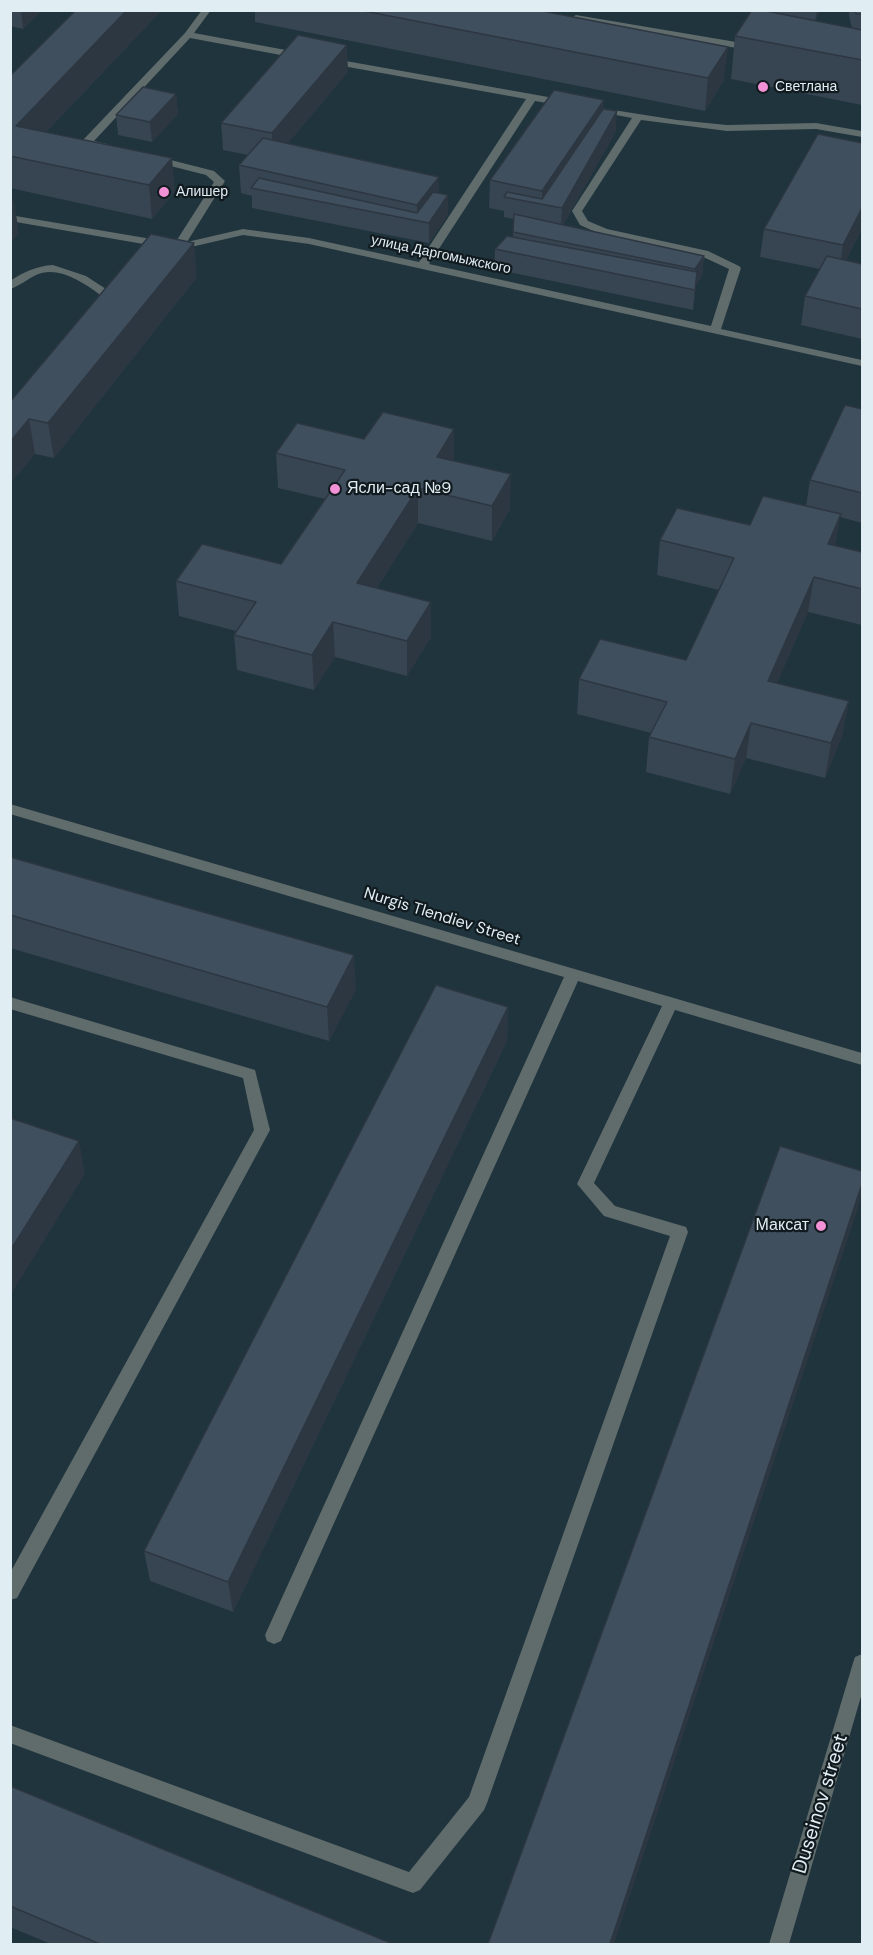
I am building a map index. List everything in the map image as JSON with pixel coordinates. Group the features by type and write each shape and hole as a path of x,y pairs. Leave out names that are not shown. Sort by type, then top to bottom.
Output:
{"street":[{"path":"109,148 87,142 188,35 207,10"},
{"path":"564,16 771,51"},
{"path":"188,35 579,105"},
{"path":"422,266 532,97"},
{"path":"591,107 727,128 816,126 862,134"},
{"path":"638,116 577,211 584,223 604,232 704,253 735,268 715,330"},
{"path":"143,156 210,173 220,181 178,247"},
{"name":"улица Даргомыжского","path":"10,218 178,247 243,232 309,241 862,363"},
{"path":"10,286 37,270 60,270 88,280 105,293 103,308 95,316"},
{"name":"Nurgis Tlendiev Street","path":"10,809 862,1059"},
{"path":"274,1635 573,975"},
{"path":"10,1003 250,1074 262,1130 10,1592"},
{"path":"10,1734 413,1883 477,1803 680,1232 610,1211 585,1184 670,1004"},
{"name":"Duseinov street","path":"779,1944 862,1663"}],"building":[{"path":"76,10 127,10 16,126 172,158 149,185 10,156 10,76"},
{"path":"359,10 537,10 728,47 708,78"},
{"path":"752,10 862,30 862,60 735,36"},
{"path":"855,10 862,10 862,14 856,14"},
{"path":"298,35 347,45 272,133 221,123"},
{"path":"143,87 176,94 150,122 116,115"},
{"path":"554,90 604,100 542,191 490,180"},
{"path":"603,109 617,111 562,208 504,197 507,192 542,199"},
{"path":"818,134 862,143 862,208 843,245 764,229"},
{"path":"263,138 439,177 417,205 239,165"},
{"path":"259,178 417,213 433,192 448,195 429,223 251,188"},
{"path":"514,214 704,256 695,269 513,232"},
{"path":"151,234 194,243 48,423 29,419 10,442 10,402"},
{"path":"507,236 697,272 695,290 495,249"},
{"path":"827,256 862,264 862,309 805,296"},
{"path":"845,405 862,409 862,493 810,480"},
{"path":"383,412 454,429 437,457 511,474 492,506 418,488 357,583 431,602 407,641 333,622 312,655 234,635 256,602 176,581 202,544 281,564 345,470 276,453 297,423 364,439"},
{"path":"763,496 841,514 828,544 862,552 862,589 814,577 768,681 849,701 831,743 751,723 735,759 649,737 667,702 579,679 600,639 686,660 734,558 660,540 677,508 750,525"},
{"path":"10,857 354,955 327,1007 10,915"},
{"path":"436,985 508,1007 228,1582 144,1551"},
{"path":"10,1118 79,1141 10,1251"},
{"path":"780,1146 862,1171 862,1184 610,1944 488,1944"},
{"path":"10,1786 393,1944 100,1944 10,1906"}],"place":[{"name":"Светлана","path":"763,87"},
{"name":"Алишер","path":"164,192"},
{"name":"Ясли-сад №9","path":"335,489"},
{"name":"Максат","path":"821,1226"}]}
